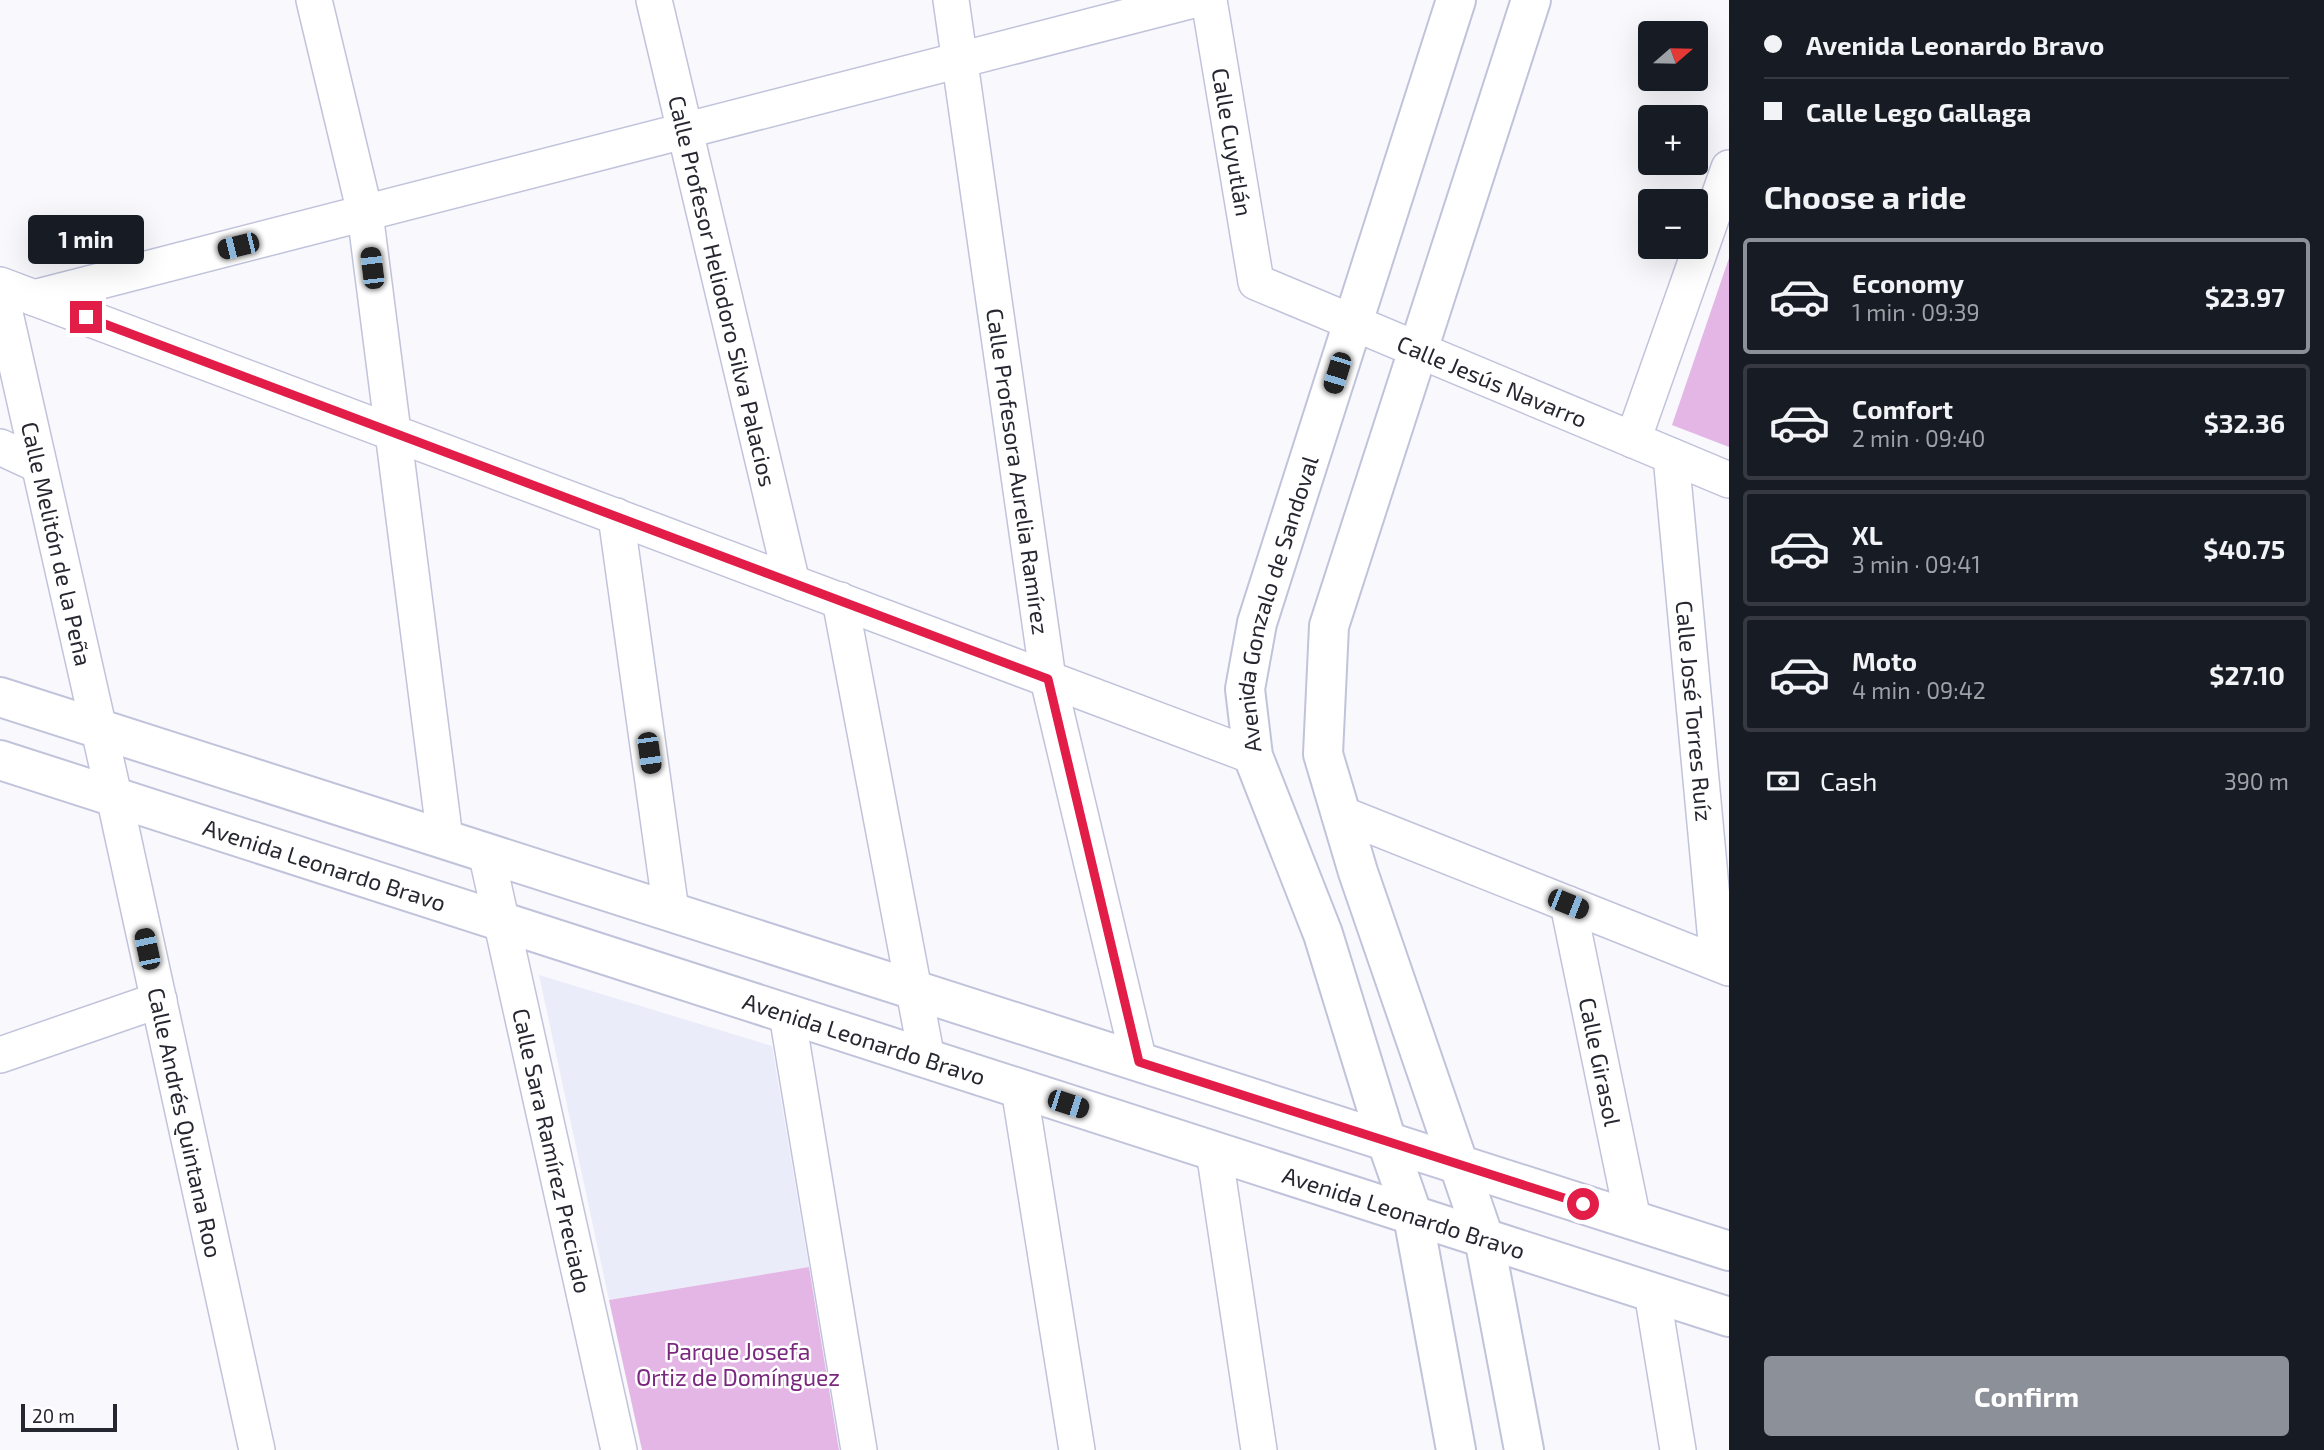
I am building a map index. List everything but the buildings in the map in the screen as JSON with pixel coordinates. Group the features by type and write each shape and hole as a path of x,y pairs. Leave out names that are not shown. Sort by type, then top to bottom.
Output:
{"street":[{"path":"314,0 365,213 445,839"},
{"name":"Calle Profesor Heliodoro Silva Palacios","path":"654,0 792,583"},
{"name":"Calle Profesora Aurelia Ramírez","path":"951,0 1048,679 1139,1062"},
{"path":"34,298 1193,0"},
{"name":"Calle Cuyutlán","path":"1209,0 1256,282"},
{"name":"Avenida Gonzalo de Sandoval","path":"1456,0 1257,623 1245,689 1253,756 1323,934 1387,1142 1413,1216 1456,1450"},
{"name":"Avenida Gonzalo de Sandoval","path":"1524,1450 1484,1238 1339,813 1323,754 1329,626 1531,0"},
{"path":"1633,440 1729,168"},
{"name":"Calle Jesús Navarro","path":"1256,282 1729,480"},
{"path":"0,285 1253,756"},
{"name":"Calle Melitón de la Peña","path":"0,291 114,796"},
{"path":"0,447 39,465"},
{"name":"Calle José Torres Ruíz","path":"1671,456 1724,965"},
{"path":"616,516 671,911"},
{"path":"839,600 927,1059"},
{"path":"0,697 1729,1251"},
{"name":"Avenida Leonardo Bravo","path":"0,760 1729,1317"},
{"name":"Calle Andrés Quintana Roo","path":"114,796 257,1450"},
{"path":"1339,813 1724,965"},
{"name":"Calle Sara Ramírez Preciado","path":"486,852 619,1450"},
{"name":"Calle Girasol","path":"1568,904 1633,1220"},
{"path":"0,1055 159,1000"},
{"path":"787,1014 859,1450"},
{"path":"1019,1088 1077,1450"},
{"path":"1214,1151 1259,1450"},
{"path":"1652,1292 1678,1450"}],"shaded area":[{"path":"539,975 772,1046 809,1267 609,1300"}],"green space":[{"path":"1729,258 1729,447 1672,425"},
{"name":"Parque Josefa Ortiz de Domínguez","path":"809,1267 839,1450 642,1450 609,1300"}],"route":[{"path":"86,317 1048,679 1139,1062 1583,1204"}]}
